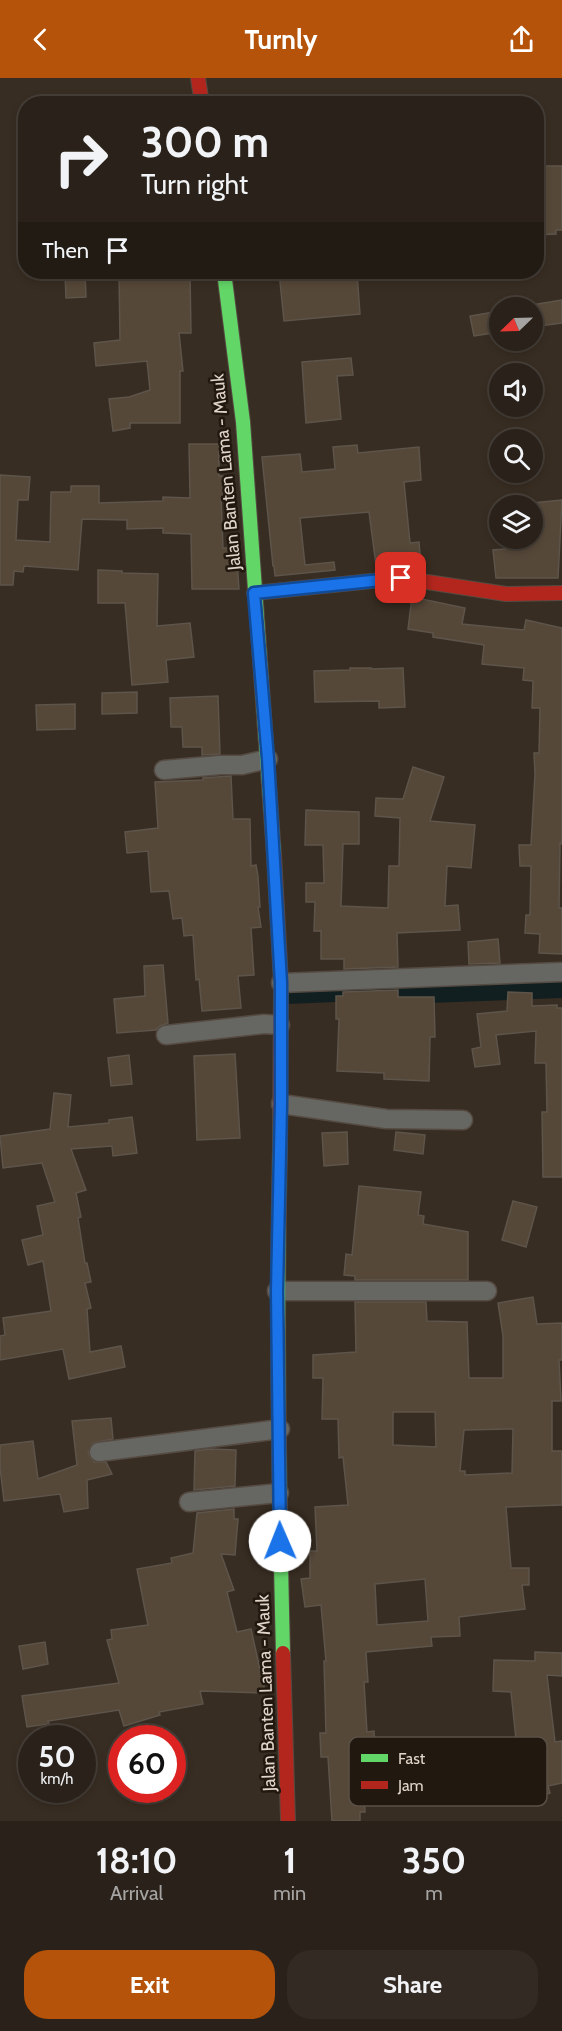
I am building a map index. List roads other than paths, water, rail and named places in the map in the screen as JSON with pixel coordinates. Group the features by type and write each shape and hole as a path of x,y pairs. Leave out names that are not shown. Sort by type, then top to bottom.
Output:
{"main road":[{"path":"198,78 201,96"},
{"name":"Jalan Banten Lama - Mauk","path":"225,279 243,422 268,759 281,983 277,1291 279,1493 288,1821"},
{"path":"254,593 401,578 427,580 506,594 562,593"}],"street":[{"path":"164,770 242,765 268,759"},
{"path":"281,983 562,972"},
{"path":"166,1035 264,1023 280,1025"},
{"path":"281,1104 386,1119 463,1120"},
{"path":"277,1291 487,1291"},
{"path":"99,1452 280,1429"},
{"path":"189,1502 279,1493"}],"waterway":[{"path":"286,993 386,989 429,992 562,987"}]}
